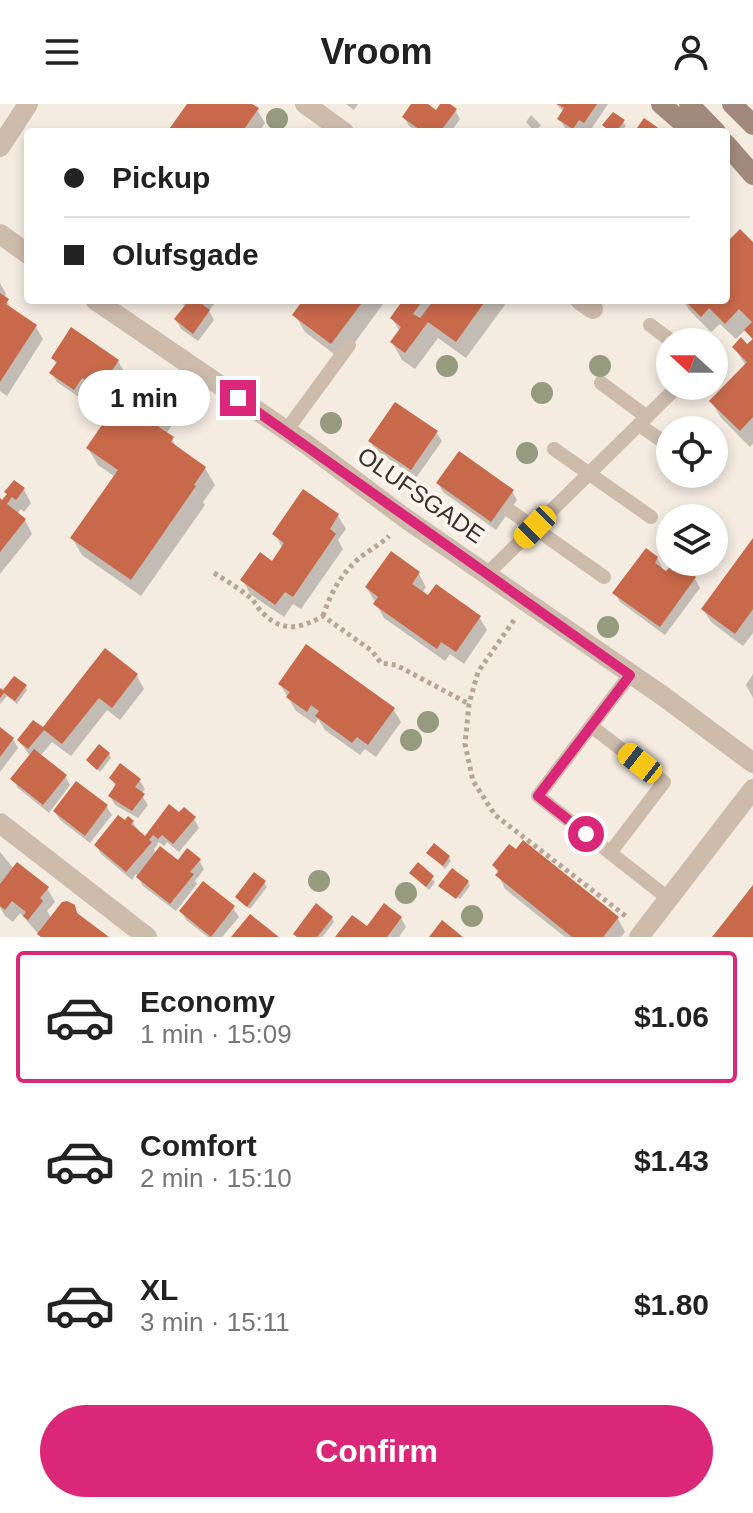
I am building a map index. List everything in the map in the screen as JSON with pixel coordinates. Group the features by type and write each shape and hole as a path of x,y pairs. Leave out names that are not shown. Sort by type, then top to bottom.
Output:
{"main road":[{"path":"661,104 688,128"},
{"path":"689,104 712,128"},
{"path":"732,104 753,125"},
{"path":"730,149 753,175"},
{"path":"730,159 753,175"}],"street":[{"path":"0,147 28,104"},
{"path":"305,104 338,128"},
{"path":"0,234 24,251"},
{"name":"OLUFSGADE","path":"101,304 286,431 753,763"},
{"path":"639,937 751,795"},
{"path":"0,823 147,937"}],"lane":[{"path":"650,325 656,329"},
{"path":"286,431 349,345"},
{"path":"601,383 656,433"},
{"path":"487,574 664,400"},
{"path":"554,449 651,517"},
{"path":"509,510 604,577"},
{"path":"630,675 538,796 669,899"},
{"path":"591,726 664,782 610,853"}],"path":[{"path":"214,573 253,601 273,621 286,627 303,627 323,616 330,595 342,576 386,539 405,518"},
{"path":"323,616 372,651 381,663 396,665 469,704"}],"building":[{"path":"187,104 252,104 259,108 245,128 170,128"},
{"path":"411,104 428,104 436,110 440,104 450,104 457,109 443,128 417,128 402,117"},
{"path":"557,104 597,104 584,123 579,120 574,128 557,119 564,108"},
{"path":"613,112 625,120 619,128 602,125"},
{"path":"644,118 658,128 637,128"},
{"path":"740,229 753,242 753,339 744,330 752,322 739,309 725,324 709,308 701,317 688,304 730,304 730,239"},
{"path":"0,293 9,299 6,304 37,325 0,382"},
{"path":"186,304 204,304 210,310 193,334 174,319"},
{"path":"300,304 361,304 331,344 292,315"},
{"path":"400,304 420,304 413,314 420,318 431,304 483,304 456,342 428,322 405,353 390,342 401,327 390,318"},
{"path":"71,327 119,360 99,390 82,378 74,390 49,373 57,362 51,358"},
{"path":"741,337 747,344 753,339 753,417 740,431 728,416 709,401 728,400 728,382 747,362 732,347"},
{"path":"136,376 169,399 153,423 174,437 171,442 206,467 131,580 70,538 118,470 86,448"},
{"path":"395,402 438,431 411,470 368,441"},
{"path":"459,451 514,490 491,522 436,483"},
{"path":"14,480 25,488 16,500 12,497 7,504 26,519 0,552 0,498 2,500 7,494 4,492"},
{"path":"303,489 339,514 330,529 336,534 293,597 285,592 275,605 240,580 260,552 272,561 284,543 272,534"},
{"path":"753,538 753,609 735,634 701,609"},
{"path":"646,548 656,556 656,576 696,577 660,627 612,593"},
{"path":"391,551 420,572 412,584 428,595 436,584 481,616 456,652 441,642 437,649 373,604 378,597 365,587"},
{"path":"306,644 395,708 368,745 357,737 352,743 315,716 319,711 311,705 307,712 286,697 290,692 278,684"},
{"path":"105,648 138,674 112,708 99,698 62,744 44,730 28,749 17,740 33,720 43,727"},
{"path":"14,676 27,685 15,701 4,693 0,698 0,688 3,690"},
{"path":"0,727 14,738 0,757"},
{"path":"99,744 110,753 97,770 86,760"},
{"path":"34,749 67,775 43,805 10,779"},
{"path":"120,763 141,779 135,787 145,794 132,811 108,796 116,784 109,778"},
{"path":"76,781 108,805 85,836 53,811"},
{"path":"169,804 179,812 184,807 196,817 173,844 162,835 158,839 153,835 149,840 152,842 126,872 94,845 118,815 125,820 128,816 134,821 131,824 145,836"},
{"path":"523,840 619,917 603,937 572,937 495,875 499,871 492,865 509,844 516,849"},
{"path":"434,843 450,856 443,866 426,853"},
{"path":"160,846 178,860 187,848 201,859 190,872 194,874 170,904 136,877"},
{"path":"17,862 49,887 40,898 43,901 28,920 23,916 26,912 12,901 5,910 0,906 0,884"},
{"path":"418,862 434,876 426,887 409,873"},
{"path":"452,868 469,881 456,899 438,886"},
{"path":"254,872 266,881 247,907 235,897"},
{"path":"203,881 235,906 211,937 179,911"},
{"path":"753,885 753,937 712,937 731,913"},
{"path":"62,902 75,905 77,913 109,937 41,937 37,934"},
{"path":"316,903 333,917 317,937 297,937 293,934"},
{"path":"384,903 402,917 387,937 335,937 352,915 367,926"},
{"path":"250,914 279,937 231,937"},
{"path":"442,920 463,937 429,937"}],"route":[{"path":"238,398 630,675 538,796 586,834"}]}
